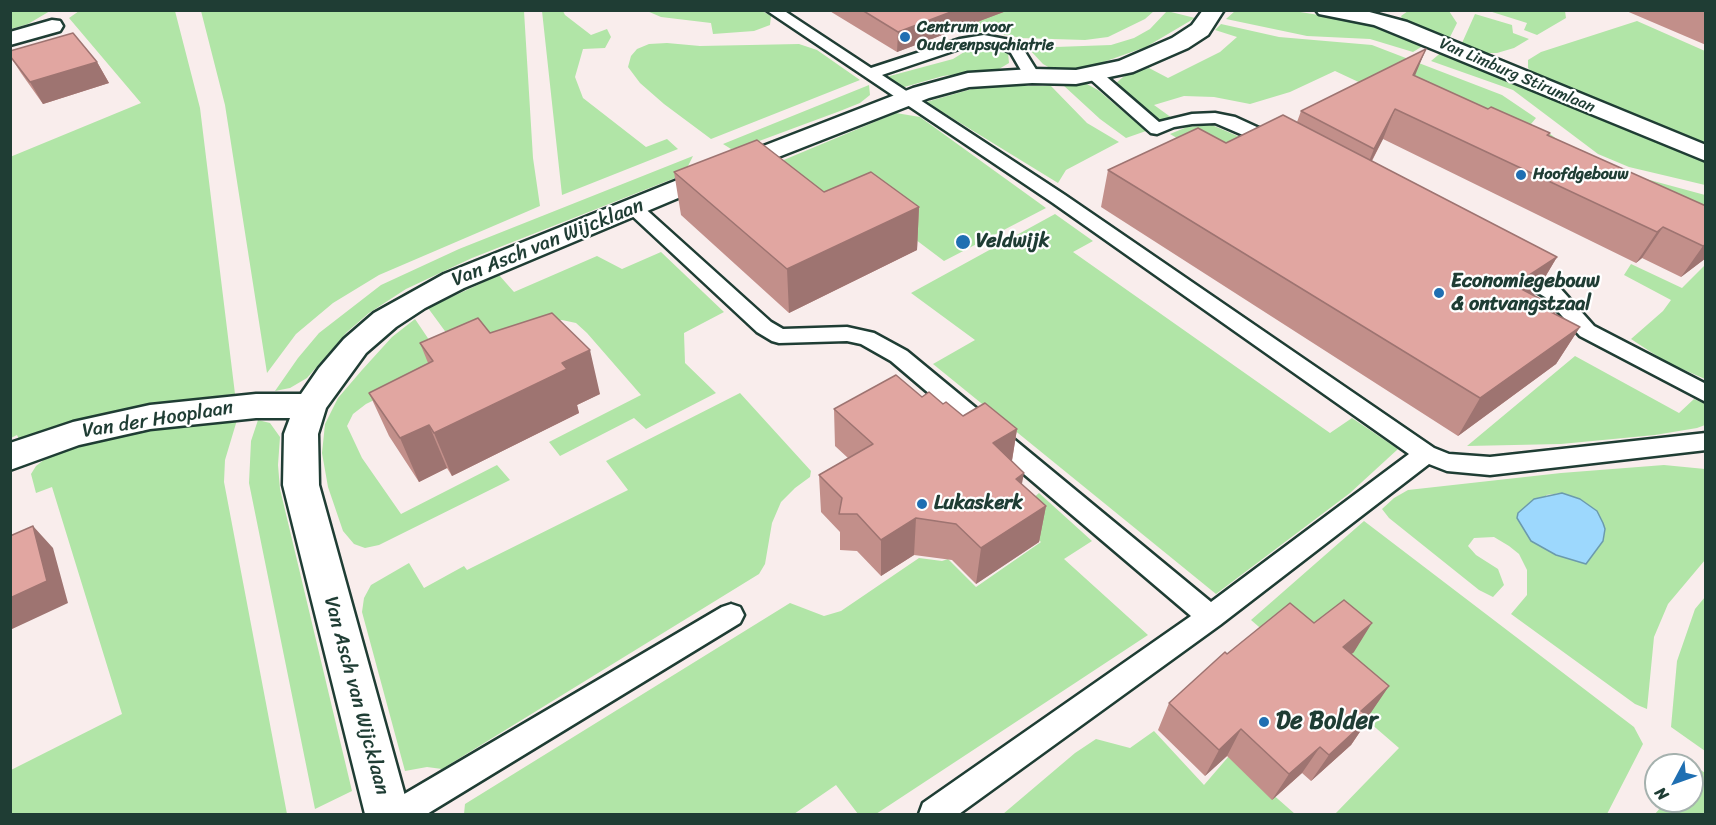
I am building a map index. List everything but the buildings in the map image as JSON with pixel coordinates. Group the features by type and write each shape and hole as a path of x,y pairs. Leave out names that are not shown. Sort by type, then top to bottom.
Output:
{"street":[{"name":"Van Asch van Wijcklaan","path":"388,814 301,485 301,434 310,406 330,376 355,346 385,320 454,281 906,99 944,85 968,80 1032,76 1076,77 1095,75 1125,67 1180,43 1200,30 1214,10"},
{"name":"Van Limburg Stirumlaan","path":"1326,10 1379,20 1399,27 1706,154"},
{"path":"10,39 52,26"},
{"name":"Van der Hooplaan","path":"10,457 73,434 150,417 244,407 310,406"}],"lane":[{"path":"773,10 1059,199 1426,454 1447,462 1490,466 1706,441"},
{"path":"869,74 965,42 984,39 1005,43 1017,50 1032,76"},
{"path":"1095,75 1157,129 1180,121 1215,118 1241,126 1291,151"},
{"path":"634,208 764,327 779,336 848,334 875,342 899,356 1211,617"},
{"path":"1501,264 1552,291 1587,332 1706,394"},
{"path":"934,814 1211,617 1426,454"},
{"path":"400,814 731,615"}],"green space":[{"path":"11,10 50,11 28,24 11,29"},
{"path":"760,10 771,16 770,25 754,31 713,34 711,23 661,17 647,11"},
{"path":"79,11 175,11 200,108 235,394 122,410 20,442 17,435 11,438 10,157 141,103 69,18"},
{"path":"201,11 524,11 533,158 540,206 379,275 333,303 296,334 267,373 225,105"},
{"path":"542,11 563,11 591,35 607,29 611,37 605,48 583,49 575,77 583,98 646,147 667,139 678,149 562,195"},
{"path":"987,11 1154,11 1145,19 1108,37 1085,40 1021,38 986,31 966,34 960,30 980,23 973,18"},
{"path":"1167,11 1195,18 1146,47 1095,65 1066,70 1050,68 1028,48 1111,45 1134,38 1150,29"},
{"path":"1235,11 1294,11 1325,16 1380,27 1426,44 1413,52 1370,39 1307,36 1226,19"},
{"path":"1408,11 1449,11 1457,23 1450,37 1446,39 1403,21 1401,16"},
{"path":"1489,11 1565,11 1566,18 1537,35 1524,30 1527,23"},
{"path":"1475,14 1512,25 1513,33 1529,39 1514,48 1497,53 1483,53 1467,48 1462,43"},
{"path":"1637,21 1705,51 1705,147 1535,76 1528,68 1528,60 1541,52"},
{"path":"1221,24 1279,37 1372,45 1502,95 1536,118 1531,124 1519,125 1549,133 1563,144 1624,173 1705,195 1705,244 1335,71 1290,92 1250,104 1214,97 1184,96 1154,105 1172,118 1157,124 1121,94 1115,84 1136,71 1149,68 1168,78 1220,52 1237,37 1215,30"},
{"path":"649,44 700,46 799,44 817,50 860,80 711,139 664,104 640,83 628,67 631,56 637,49"},
{"path":"991,48 1008,53 1009,63 999,69 943,76 901,88 886,77 953,59 969,49"},
{"path":"1444,50 1705,161 1705,185 1629,167 1598,154 1513,90 1431,61"},
{"path":"1085,83 1098,90 1146,131 1126,138 1100,119 1063,85"},
{"path":"869,85 870,95 860,103 743,147 731,149 723,144"},
{"path":"999,86 1051,86 1087,123 1119,142 1066,170 1058,183 926,102 972,89"},
{"path":"896,113 920,117 1046,208 944,261 875,209 743,177"},
{"path":"1212,125 1240,137 1225,166 1170,134 1187,127"},
{"path":"693,156 680,176 472,258 406,289 369,313 347,332 307,378 290,388 275,391 319,333 381,285 459,249"},
{"path":"1055,214 1093,241 1073,252 1330,433 1352,418 1398,449 1350,493 1216,594 933,364 975,340 911,293"},
{"path":"661,252 724,312 684,333 685,363 716,393 646,429 634,418 560,456 549,442 641,395 587,333 576,323 562,320 548,321 464,357 428,308 499,275 514,292 597,256 622,269"},
{"path":"1631,264 1682,288 1705,265 1705,379 1666,362 1631,339 1663,311 1671,300 1624,275"},
{"path":"415,319 446,365 366,404 353,414 347,426 362,458 401,514 497,465 510,480 379,545 365,548 354,544 343,531 328,487 322,453 325,424 338,398 362,370 392,337"},
{"path":"1575,356 1679,413 1694,399 1703,403 1705,405 1705,425 1655,435 1561,444 1467,446"},
{"path":"740,393 811,471 810,477 781,502 772,523 765,564 759,574 442,769 427,767 405,771 362,612 364,598 371,585 409,563 424,588 464,566 467,570 628,490 606,461"},
{"path":"237,420 225,460 224,482 287,814 11,814 11,770 122,714 52,487 36,493 31,474 36,466 45,459 105,436 135,430"},
{"path":"258,420 270,423 280,437 278,465 280,489 352,791 315,809 249,483 251,441"},
{"path":"1664,465 1705,469 1705,560 1668,604 1654,637 1647,709 1635,704 1511,614 1527,595 1527,570 1519,554 1509,546 1494,537 1474,538 1468,546 1476,555 1498,569 1504,585 1493,597 1479,590 1389,518 1382,509 1394,498 1408,490 1561,473","holes":["1562,493 1580,499 1597,512 1605,529 1603,541 1586,564 1546,495"]},
{"path":"1039,493 1092,541 1064,559 1148,635 876,814 858,814 836,785 794,814 464,814 465,804 790,603 824,616 841,611 919,558 942,561 948,559 976,587 1041,542 1013,516"},
{"path":"1364,521 1634,727 1643,744 1607,814 1335,814 1399,748 1251,620"},
{"path":"1705,597 1705,751 1671,727 1677,661 1695,609"},
{"path":"1154,731 1204,785 1229,756 1295,814 1003,814 1075,753 1096,739 1130,748"},
{"path":"1704,772 1705,773 1704,812"},
{"path":"1656,813 1704,813 1703,814"}],"water":[{"path":"1562,493 1580,499 1597,511 1603,523 1605,529 1603,541 1586,564 1556,555 1531,541 1517,518 1518,513 1534,499"}],"place":[{"name":"Centrum voor Ouderenpsychiatrie","path":"905,37"},
{"name":"Hoofdgebouw","path":"1521,175"},
{"name":"Veldwijk","path":"963,242"},
{"name":"Economiegebouw & ontvangstzaal","path":"1439,293"},
{"name":"Lukaskerk","path":"922,504"},
{"name":"De Bolder","path":"1264,722"}]}
